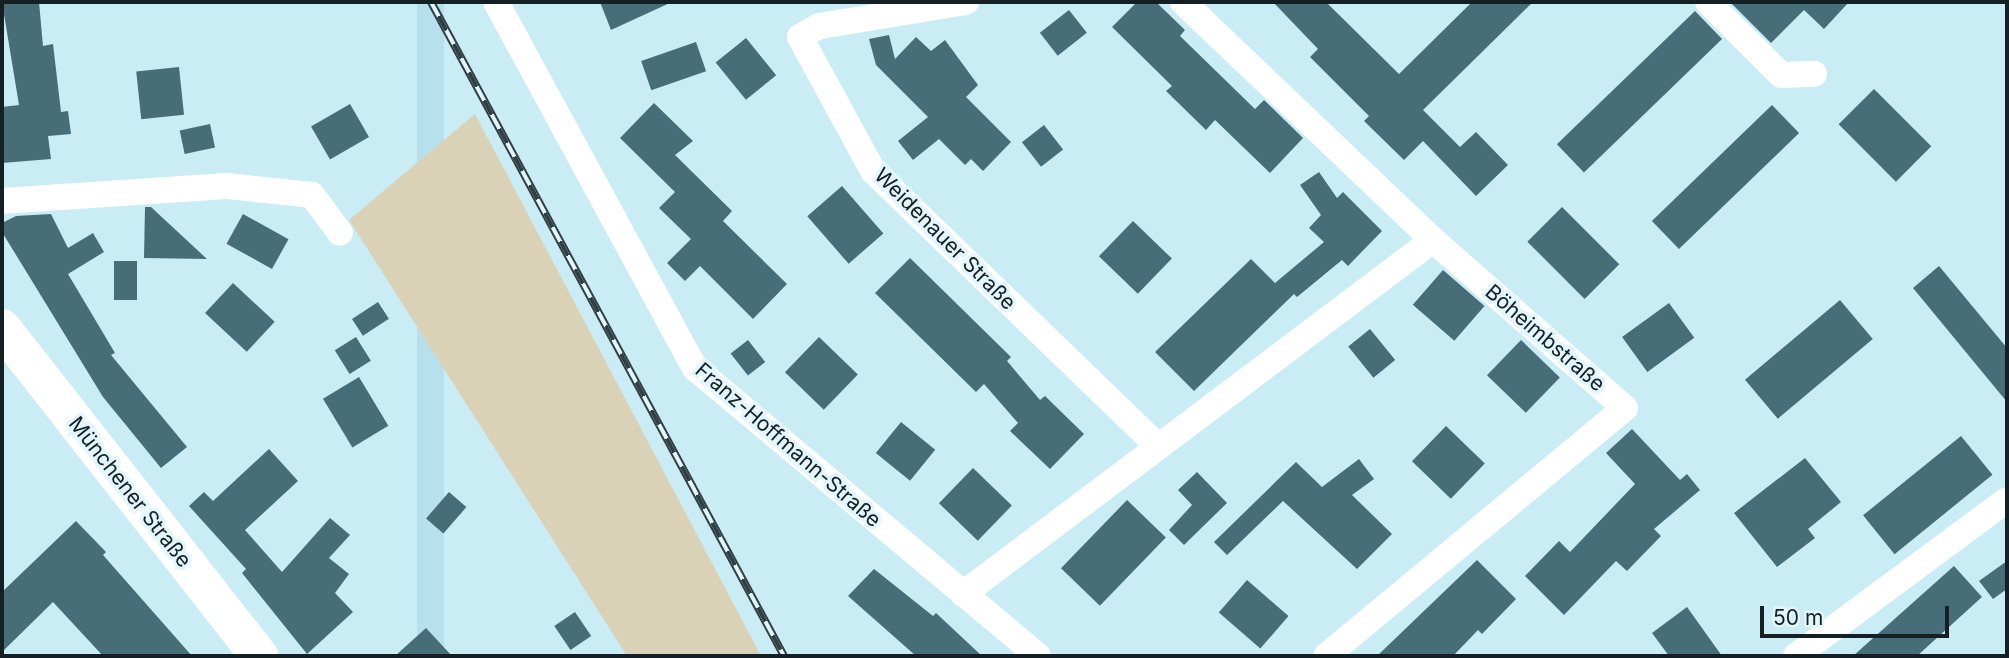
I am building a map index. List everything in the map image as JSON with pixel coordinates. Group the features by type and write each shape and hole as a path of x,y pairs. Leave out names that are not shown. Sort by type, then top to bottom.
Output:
{"main road":[{"name":"Münchener Straße","path":"2,328 259,656"}],"street":[{"name":"Franz-Hoffmann-Straße","path":"496,2 695,368 1038,656"},
{"name":"Weidenauer Straße","path":"966,2 820,26 800,37 873,171 1157,445"},
{"name":"Böheimbstraße","path":"1183,2 1433,240 1625,408 1326,656"},
{"path":"1709,2 1781,75 1814,74"},
{"path":"2,201 227,186 312,195 340,233"},
{"path":"963,594 1157,445 1433,240"},
{"path":"1796,656 2007,500"}],"shaded area":[{"path":"417,2 444,2 444,656 417,656"},
{"path":"475,114 761,656 627,656 349,220"}],"building":[{"path":"2,2 39,2 43,46 53,44 61,112 68,111 71,134 48,136 51,159 2,163 2,107 19,105"},
{"path":"600,2 672,2 611,30"},
{"path":"1137,2 1156,2 1185,30 1180,36 1255,109 1264,100 1303,138 1270,173 1215,120 1206,130 1166,91 1172,86 1112,27"},
{"path":"1273,2 1326,2 1399,74 1472,2 1533,2 1423,110 1460,147 1476,132 1508,165 1476,196 1423,141 1404,160 1364,121 1369,116 1310,57 1318,49"},
{"path":"1730,2 1849,2 1824,29 1804,10 1771,43"},
{"path":"1069,10 1087,33 1058,56 1040,33"},
{"path":"1695,11 1722,39 1584,172 1557,144"},
{"path":"889,35 895,59 916,37 931,51 945,40 978,85 966,97 1011,142 983,171 971,159 965,165 939,139 913,160 898,141 928,117 876,65 869,39"},
{"path":"746,38 776,75 746,100 716,63"},
{"path":"696,42 706,71 651,90 641,61"},
{"path":"179,67 184,115 141,119 136,71"},
{"path":"1874,89 1931,146 1896,182 1839,124"},
{"path":"654,103 693,141 675,155 732,211 723,221 787,284 753,319 700,266 685,281 667,263 691,239 659,208 675,192 620,138"},
{"path":"350,104 369,137 330,159 311,126"},
{"path":"1772,105 1799,133 1679,249 1652,221"},
{"path":"210,124 215,147 185,154 180,130"},
{"path":"1044,125 1063,149 1041,167 1022,142"},
{"path":"1319,172 1337,198 1343,192 1382,231 1348,266 1342,260 1297,297 1294,294 1194,391 1155,352 1251,259 1275,283 1324,242 1309,228 1321,215 1300,185"},
{"path":"842,186 883,234 849,264 807,216"},
{"path":"145,207 151,207 207,259 144,258"},
{"path":"1562,207 1619,264 1585,299 1527,242"},
{"path":"51,214 68,248 93,233 104,252 68,274 115,353 111,355 187,447 161,468 103,397 2,232 2,223 16,216"},
{"path":"243,214 288,239 272,269 227,244"},
{"path":"1133,221 1172,259 1138,294 1099,256"},
{"path":"910,258 1011,357 1007,361 1040,400 1045,396 1084,434 1050,469 1010,431 1018,423 984,384 976,392 875,293"},
{"path":"114,261 137,261 137,300 114,300"},
{"path":"1939,266 2007,348 2007,402 1913,288"},
{"path":"1443,270 1485,306 1454,341 1413,305"},
{"path":"233,283 275,322 247,352 205,313"},
{"path":"1840,300 1873,339 1778,419 1745,380"},
{"path":"378,302 389,319 363,336 352,319"},
{"path":"1669,303 1694,338 1647,372 1622,337"},
{"path":"1370,329 1395,360 1373,378 1348,347"},
{"path":"356,337 371,361 350,374 335,350"},
{"path":"819,337 858,375 824,410 785,372"},
{"path":"748,340 765,362 748,376 731,354"},
{"path":"1521,340 1560,378 1526,413 1487,375"},
{"path":"359,377 388,426 352,447 323,399"},
{"path":"901,422 935,450 910,481 876,453"},
{"path":"1446,426 1485,464 1451,499 1412,461"},
{"path":"1632,429 1680,480 1687,474 1700,490 1654,529 1661,536 1627,571 1616,561 1564,615 1525,576 1559,541 1570,552 1635,484 1606,453"},
{"path":"1961,436 1992,475 1895,554 1863,515"},
{"path":"269,449 298,481 245,530 282,572 330,518 350,535 329,558 349,574 335,593 353,612 307,654 242,573 246,569 189,506 204,492 213,501"},
{"path":"1805,458 1841,502 1808,529 1815,538 1777,567 1734,513"},
{"path":"1359,459 1374,479 1352,495 1392,534 1357,569 1283,501 1227,555 1214,542 1296,462 1322,487"},
{"path":"973,468 1012,506 978,541 939,503"},
{"path":"1197,472 1227,503 1184,545 1169,530 1192,505 1178,490"},
{"path":"449,492 466,507 443,534 426,518"},
{"path":"1127,500 1166,538 1100,606 1061,568"},
{"path":"76,521 106,552 103,555 192,656 103,656 53,602 2,652 2,592"},
{"path":"1477,560 1516,599 1482,634 1478,630 1453,656 1377,656"},
{"path":"2007,561 2007,589 1993,599 1979,581"},
{"path":"1954,566 1982,597 1917,656 1853,656"},
{"path":"874,569 933,616 936,613 982,656 916,656 848,596"},
{"path":"1247,580 1289,616 1260,649 1219,612"},
{"path":"1687,607 1722,656 1669,656 1652,633"},
{"path":"575,612 591,636 570,650 554,626"},
{"path":"426,628 452,656 395,656"}],"railway":[{"path":"431,2 784,656"}]}
